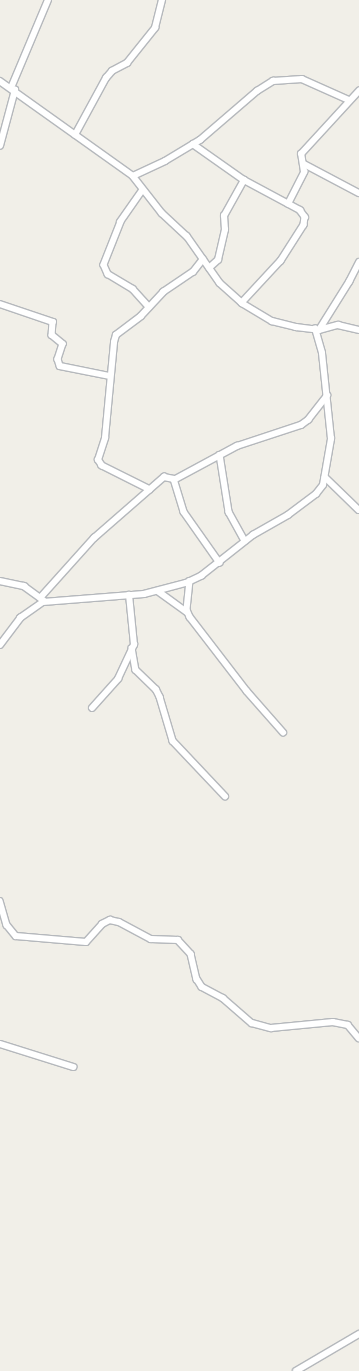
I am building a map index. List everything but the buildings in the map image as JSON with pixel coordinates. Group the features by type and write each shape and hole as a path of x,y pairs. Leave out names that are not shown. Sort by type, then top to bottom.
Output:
{"street":[{"path":"0,146 13,89 48,0"},
{"path":"75,135 106,78 112,71 127,63 156,28 162,0"},
{"path":"133,176 154,167 193,144 257,92 274,82 302,79 349,100"},
{"path":"0,81 133,176 166,217 187,236 209,268 231,294 242,304 272,321 317,330 338,325 359,330"},
{"path":"288,204 301,180 304,164 301,154 349,100 359,91"},
{"path":"193,144 244,180 303,214 304,225 270,274 242,304"},
{"path":"304,164 359,193"},
{"path":"209,268 218,260 226,230 224,216 244,180"},
{"path":"144,190 121,222 104,265 108,274 133,289 149,307"},
{"path":"150,490 102,466 98,460 105,438 110,376 116,336 149,307 163,292 198,268 203,259"},
{"path":"0,581 24,586 42,600 129,595 158,591 190,581 220,563 244,541 267,525 304,506 323,485 331,440 322,353 317,330 349,282 359,262"},
{"path":"0,304 53,322 52,335 63,344 58,359 60,366 110,376"},
{"path":"0,645 20,618 42,600 94,538 164,477 174,480 237,446 301,425 308,420 327,396"},
{"path":"220,455 229,512 244,541"},
{"path":"325,477 359,510"},
{"path":"174,480 184,512 220,563"},
{"path":"187,612 190,581"},
{"path":"158,591 187,612 247,691 283,732"},
{"path":"129,595 134,629 132,648 136,670 156,689 160,697 173,741 225,796"},
{"path":"92,708 118,679 132,648"},
{"path":"0,902 7,925 16,936 86,942 105,922 110,920 119,922 151,939 178,940 191,954 197,979 202,987 222,998 252,1023 271,1028 333,1022 348,1025 359,1038"},
{"path":"0,1044 74,1067"},
{"path":"296,1371 359,1334"}]}
